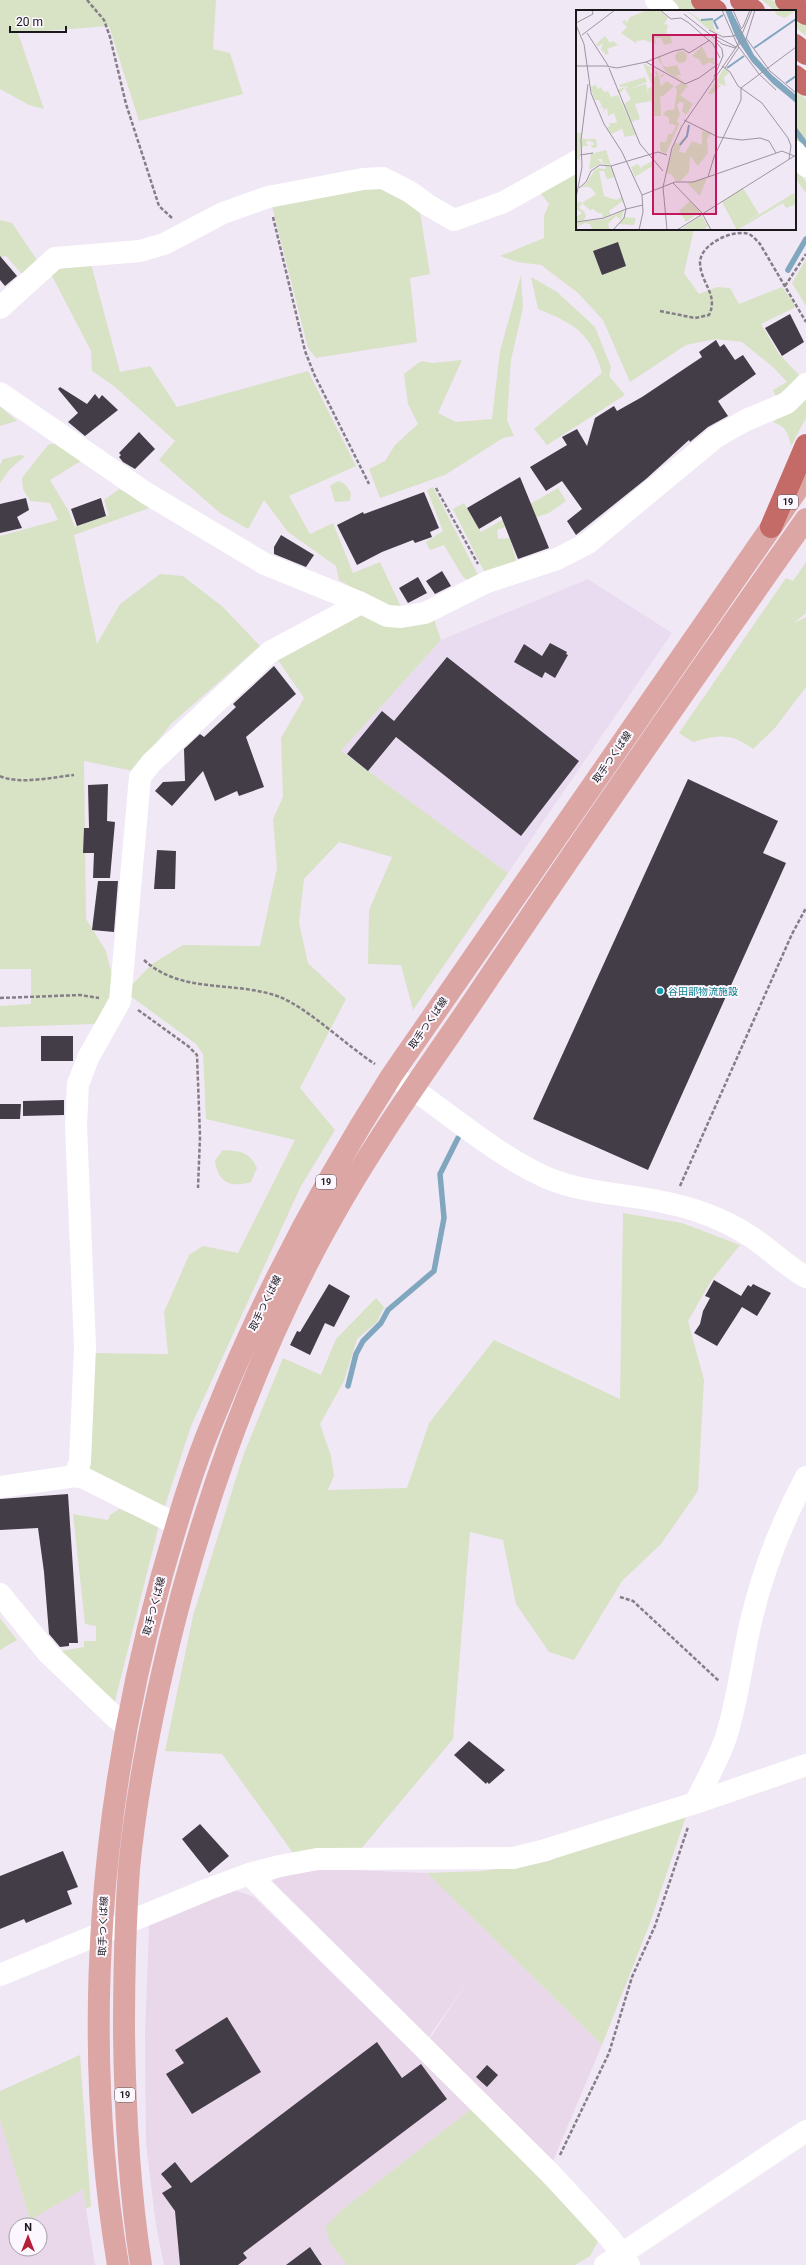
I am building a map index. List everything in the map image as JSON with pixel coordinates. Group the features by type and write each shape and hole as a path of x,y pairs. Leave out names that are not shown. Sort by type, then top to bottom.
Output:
{"highway":[{"path":"702,0 715,10"},
{"path":"741,0 753,10"},
{"path":"786,0 806,14"},
{"path":"796,46 806,54"},
{"path":"796,77 806,85"},
{"path":"771,527 806,445"}],"main road":[{"name":"取手つくば線","path":"118,2265 107,2188 99,2032 105,1877 126,1725 147,1631 176,1524 212,1422 258,1314 308,1214 349,1142 392,1075 806,477"},
{"name":"19","path":"141,2265 133,2212 125,2095 126,1925 135,1820 149,1730 170,1639 197,1539 233,1434 280,1322 328,1224 414,1089 620,784 806,519"}],"street":[{"path":"656,0 667,10"},
{"path":"796,153 806,166"},
{"path":"0,308 55,258 140,251 164,244 223,213 268,197 363,179 383,178 410,192 428,206 454,220 504,202 576,162"},
{"path":"0,392 146,493 266,564 361,603 387,616 402,617 425,613 487,582 557,559 588,543 716,437 746,420 787,403 806,384"},
{"path":"75,1476 80,1462 85,1347 76,1125 78,1084 88,1058 119,1004 126,943 131,858 140,777 152,762 270,652 361,603"},
{"path":"392,1075 414,1089 475,1135 513,1160 547,1177 594,1192 672,1204 700,1212 745,1233 806,1277"},
{"path":"0,1487 75,1476 84,1478 176,1524"},
{"path":"695,1803 724,1740 737,1691 753,1613 763,1578 790,1507 806,1478"},
{"path":"0,1594 48,1653 117,1719 126,1725"},
{"path":"0,1975 126,1925 206,1890 249,1874 317,1859 513,1858 542,1852 695,1803 806,1765"},
{"path":"249,1874 551,2174 619,2261 806,2131"}],"path":[{"path":"87,0 104,20 110,37 126,104 159,206 185,233"},
{"path":"268,197 305,351 314,374 369,484"},
{"path":"660,311 695,318 708,315 713,306 712,297 704,281 700,264 701,257 714,242 735,233 750,235 760,244 806,322"},
{"path":"785,286 806,254"},
{"path":"436,488 487,582"},
{"path":"0,776 6,779 26,779 74,775"},
{"path":"672,1204 792,934 806,908"},
{"path":"126,943 154,969 178,980 218,987 242,987 281,998 304,1012 359,1053 392,1075"},
{"path":"0,998 80,995 102,998 119,1004 131,1005 188,1046 197,1055 200,1136 198,1188"},
{"path":"620,1597 633,1601 723,1685 737,1691"},
{"path":"551,2174 609,2053 632,1977 655,1926 695,1803"}],"shaded area":[{"path":"588,579 672,633 508,873 341,751 441,640"},
{"path":"326,1869 427,1873 602,2045 550,2168 429,2040 474,1972 427,2040 272,1890 272,1881 281,1876"},
{"path":"235,1890 254,1897 471,2109 342,2210 331,2244 347,2265 164,2265 156,2225 146,2144 145,2036 149,1926"},
{"path":"0,2120 29,2217 8,2217 8,2257 48,2257 48,2217 35,2217 83,2189 95,2265 0,2265"}],"green space":[{"path":"0,0 216,0 213,49 230,53 243,94 139,121 109,26 18,33 44,109 29,105 0,89"},
{"path":"666,0 690,0 703,10 678,10"},
{"path":"762,0 772,0 787,10 774,10"},
{"path":"796,16 806,22 806,36 796,28"},
{"path":"796,90 806,99 806,153 796,138"},
{"path":"796,168 806,182 806,193 796,179"},
{"path":"576,171 576,230 694,230 684,273 699,294 717,287 730,288 739,304 782,287 796,307 761,324 779,354 799,375 795,383 776,396 773,390 787,382 774,368 742,342 716,339 686,345 630,382 603,320 578,293 541,265 517,262 500,256 544,238 544,216 549,204 539,191"},
{"path":"360,184 392,193 406,201 420,212 430,274 410,278 417,342 316,358 308,348 272,206"},
{"path":"0,220 12,223 37,260 23,275 6,256 0,257"},
{"path":"806,259 806,306 792,283"},
{"path":"91,264 120,372 150,366 177,407 308,371 356,466 289,496 310,534 333,523 353,573 380,562 401,607 385,606 339,580 336,566 288,532 264,500 248,529 220,513 159,460 175,441 114,386 92,371 91,351 51,274 63,267"},
{"path":"521,275 523,308 511,360 507,420 514,436 503,438 445,475 380,498 369,469 385,461 395,445 418,424 408,404 404,374 421,361 432,363 462,360 438,413 456,422 492,419 500,351"},
{"path":"531,277 557,292 595,327 611,367 609,376 625,395 547,445 534,429 602,373 593,348 580,332 572,325 538,309"},
{"path":"806,397 806,418 791,446 789,437 784,428 773,422"},
{"path":"0,406 17,421 0,426"},
{"path":"56,443 81,461 50,480 68,510 75,527 109,515 104,500 119,489 152,507 74,535 97,644 120,604 160,574 183,576 223,607 260,646 172,723 133,771 84,761 86,919 106,951 115,987 107,1011 95,1024 0,1027 0,1006 31,1004 31,969 0,969 0,536 58,520 50,503 30,501 23,489 22,478 48,445"},
{"path":"20,455 25,456 10,469 0,483 0,465 3,459"},
{"path":"338,481 345,484 351,493 350,501 335,502 330,486"},
{"path":"433,487 479,577 470,582 463,577 444,545 430,550 426,542 443,531 427,490"},
{"path":"558,488 566,501 549,513 497,530 498,539 510,538 517,564 485,573 453,509 464,503 481,532"},
{"path":"806,562 806,613 794,623 806,617 806,687 775,728 753,749 731,737 724,736 693,742 679,733 786,578 793,581"},
{"path":"356,609 434,619 441,640 341,751 508,873 413,1010 401,965 368,964 369,910 392,857 339,842 304,879 299,923 308,963 346,999 300,1088 335,1130 300,1188 191,1426 164,1509 84,1471 90,1353 168,1354 164,1312 189,1255 203,1246 238,1253 295,1140 206,1119 203,1054 196,1044 125,992 152,964 183,945 260,946 277,868 273,819 283,797 281,738 304,698 275,656"},
{"path":"223,1150 244,1153 251,1159 257,1168 251,1182 244,1184 231,1184 222,1179 215,1160"},
{"path":"623,1213 682,1223 740,1245 711,1281 688,1321 704,1380 698,1491 661,1544 622,1581 574,1660 549,1652 516,1604 503,1540 470,1532 453,1739 361,1849 293,1853 222,1754 165,1751 193,1616 243,1456 283,1358 321,1375 336,1339 376,1298 384,1307 377,1322 357,1339 344,1381 320,1424 331,1456 334,1476 328,1490 407,1488 429,1423 494,1340 620,1399"},
{"path":"119,1509 159,1525 114,1705 56,1652 84,1647 84,1641 96,1641 96,1626 85,1624 73,1514 108,1520 110,1515"},
{"path":"0,1618 17,1640 0,1650"},
{"path":"687,1813 650,1923 602,2045 427,1873 482,1871 550,1861 573,1847"},
{"path":"80,2055 91,2207 86,2208 83,2189 35,2217 29,2217 0,2120 0,2091"},
{"path":"471,2109 599,2239 590,2256 575,2265 347,2265 331,2244 325,2227 342,2210"}],"building":[{"path":"618,242 626,266 602,275 593,251"},
{"path":"0,256 17,276 5,286 0,280"},
{"path":"790,314 804,342 782,356 765,328"},
{"path":"716,340 720,347 724,344 735,360 743,355 756,374 718,401 728,416 708,427 690,442 689,440 646,479 576,535 567,521 582,509 562,481 546,491 530,467 567,445 562,437 577,429 587,446 595,418 614,406 617,411 642,397 702,357 699,352"},
{"path":"60,387 87,404 95,394 99,399 102,395 118,410 85,436 68,422 78,413 58,389"},
{"path":"139,432 155,449 135,469 123,462 119,457 121,455 119,453"},
{"path":"520,477 549,548 518,559 501,516 479,529 467,508"},
{"path":"424,492 439,528 430,532 432,537 415,543 413,540 382,552 357,565 337,525 363,512 364,514"},
{"path":"26,498 29,510 17,517 22,528 0,533 0,504"},
{"path":"101,498 106,516 77,526 71,509"},
{"path":"281,535 314,555 306,567 274,554 274,547"},
{"path":"442,571 451,586 435,594 426,581"},
{"path":"418,577 427,593 408,603 399,588"},
{"path":"550,643 567,652 566,654 568,655 555,678 545,672 542,678 514,662 524,644 542,656"},
{"path":"447,657 579,761 521,836 396,737 368,771 347,754 382,711 394,721"},
{"path":"274,666 296,694 246,737 264,787 239,796 237,791 215,801 203,771 172,806 155,791 163,782 185,781 184,749 200,734 204,737 236,707 233,704"},
{"name":"谷田部物流施設","path":"688,779 778,821 763,853 786,863 648,1170 533,1119"},
{"path":"108,784 107,821 115,822 110,878 93,878 94,853 83,853 84,828 89,828 88,785"},
{"path":"157,850 176,851 175,889 154,889"},
{"path":"98,881 118,881 114,932 92,930"},
{"path":"41,1036 73,1036 73,1061 41,1061"},
{"path":"64,1100 64,1115 23,1116 23,1101"},
{"path":"0,1104 21,1104 20,1119 0,1119"},
{"path":"714,1280 741,1296 748,1285 751,1287 753,1284 771,1293 757,1316 742,1307 717,1346 694,1333 700,1324 703,1311 710,1298 705,1296"},
{"path":"329,1284 350,1296 334,1327 325,1323 310,1355 290,1345 297,1331 300,1332"},
{"path":"68,1494 78,1643 69,1643 69,1646 60,1647 49,1634 44,1572 38,1528 0,1530 0,1499"},
{"path":"469,1741 505,1770 489,1784 487,1782 486,1784 454,1755"},
{"path":"200,1824 229,1856 209,1873 182,1839"},
{"path":"63,1851 78,1887 67,1891 72,1904 26,1923 24,1919 0,1929 0,1876"},
{"path":"227,2017 261,2072 192,2114 166,2074 184,2063 175,2050"},
{"path":"377,2042 402,2078 421,2064 447,2099 243,2253 247,2258 238,2265 180,2265 175,2211 162,2193 172,2187 161,2174 175,2162 191,2183"},
{"path":"487,2065 498,2075 487,2087 476,2077"},
{"path":"310,2247 322,2265 286,2265"}],"waterway":[{"path":"796,131 806,145"},
{"path":"788,270 806,239"},
{"path":"348,1386 356,1354 363,1341 381,1323 388,1310 434,1271 444,1218 440,1174 458,1138"}],"place":[{"name":"谷田部物流施設","path":"660,991"}]}
